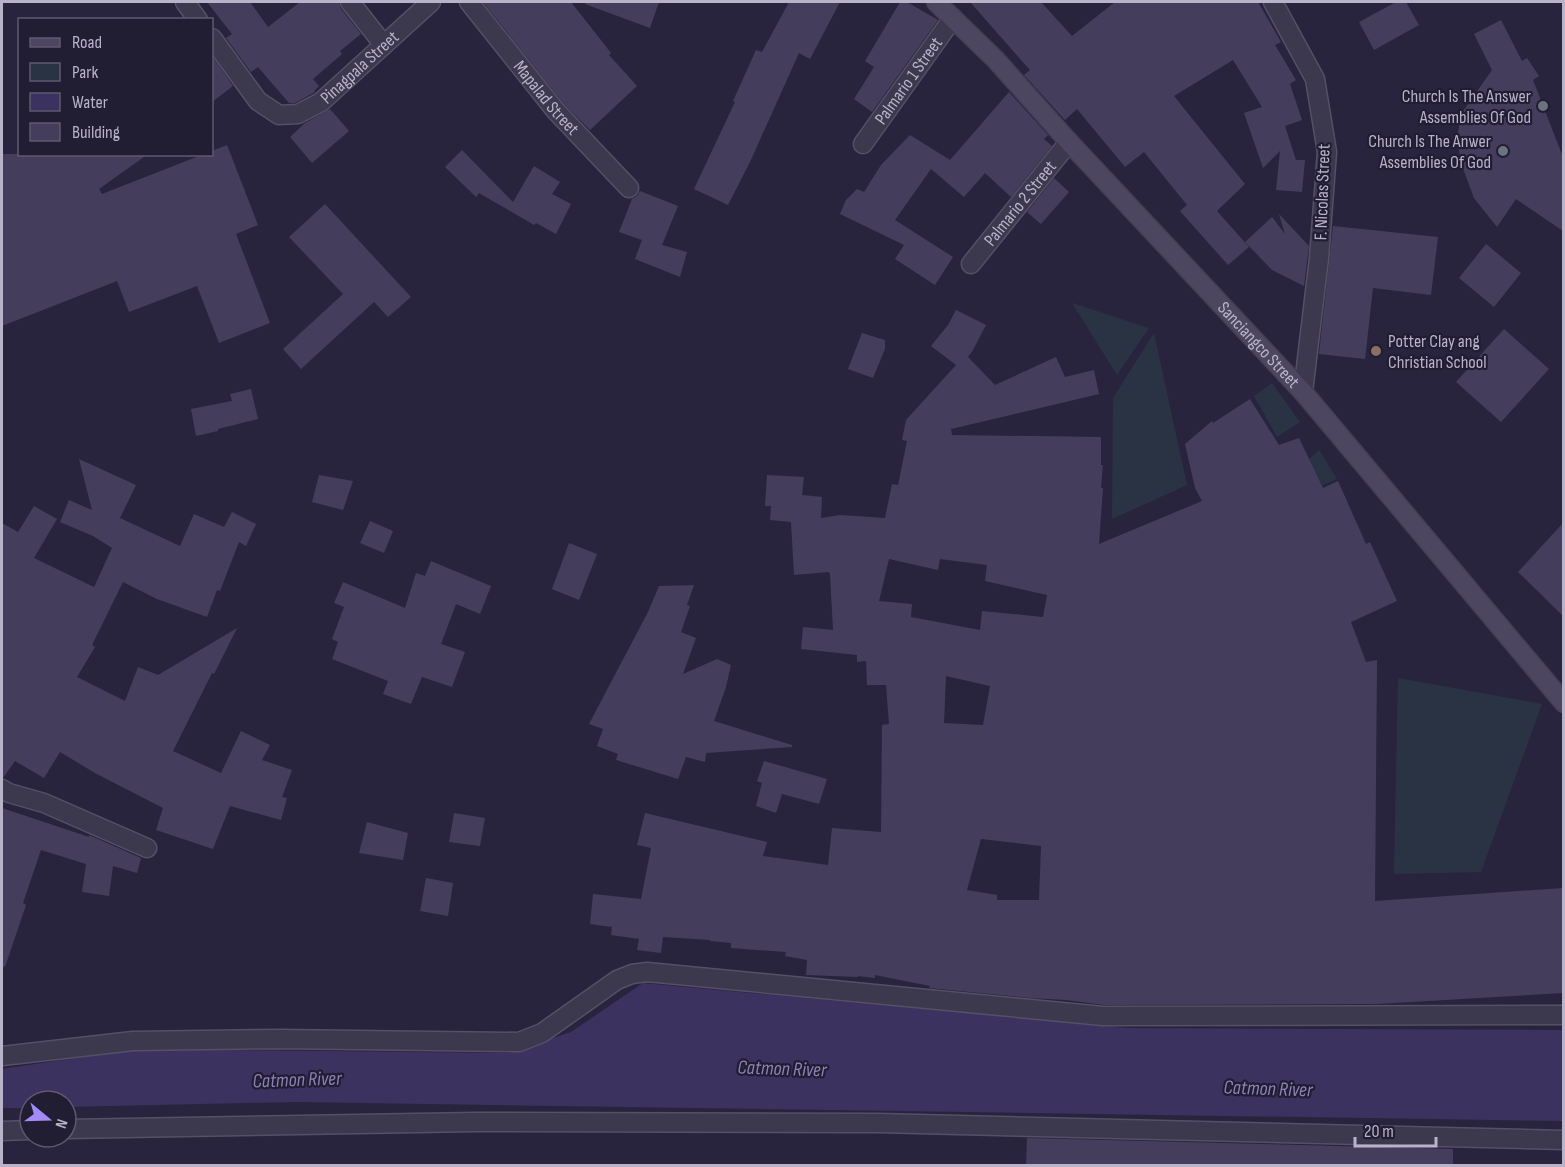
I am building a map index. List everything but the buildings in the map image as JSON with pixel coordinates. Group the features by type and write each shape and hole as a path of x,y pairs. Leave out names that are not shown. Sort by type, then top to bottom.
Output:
{"main road":[{"name":"Sanciangco Street","path":"936,2 996,60 1069,142 1303,392 1563,703"}],"street":[{"path":"185,2 197,18"},
{"path":"350,2 384,45"},
{"name":"Pinagpala Street","path":"213,39 258,101 279,115 298,114 321,102 431,2"},
{"name":"Mapalad Street","path":"470,2 555,110 629,188"},
{"name":"F. Nicolas Street","path":"1273,2 1315,79 1327,152 1319,258 1303,392"},
{"name":"Palmario 1 Street","path":"863,144 953,18"},
{"name":"Palmario 2 Street","path":"971,264 1069,142"},
{"path":"2,789 44,803 147,848"},
{"path":"2,1056 133,1041 278,1039 519,1042 542,1033 617,980 632,974 647,972 1103,1016 1563,1015"},
{"path":"78,1129 464,1122 879,1123 1563,1140"},
{"path":"2,1131 18,1130"}],"green space":[{"path":"1072,303 1149,328 1117,375"},
{"path":"1154,333 1187,485 1112,519 1113,398"},
{"path":"1272,383 1300,422 1277,437 1254,396"},
{"path":"1319,450 1337,479 1294,498 1286,481"},
{"path":"1398,678 1542,704 1481,872 1394,874"}],"water":[{"name":"Catmon River","path":"643,983 1128,1028 1563,1030 1563,1121 296,1102 78,1107 78,1089 18,1089 18,1108 2,1108 2,1069 135,1049 507,1053 571,1032"}],"place":[{"name":"Church Is The Answer Assemblies Of God","path":"1543,106"},
{"name":"Church Is The Anwer Assemblies Of God","path":"1503,151"},
{"name":"Potter Clay ang Christian School","path":"1376,351"}]}
